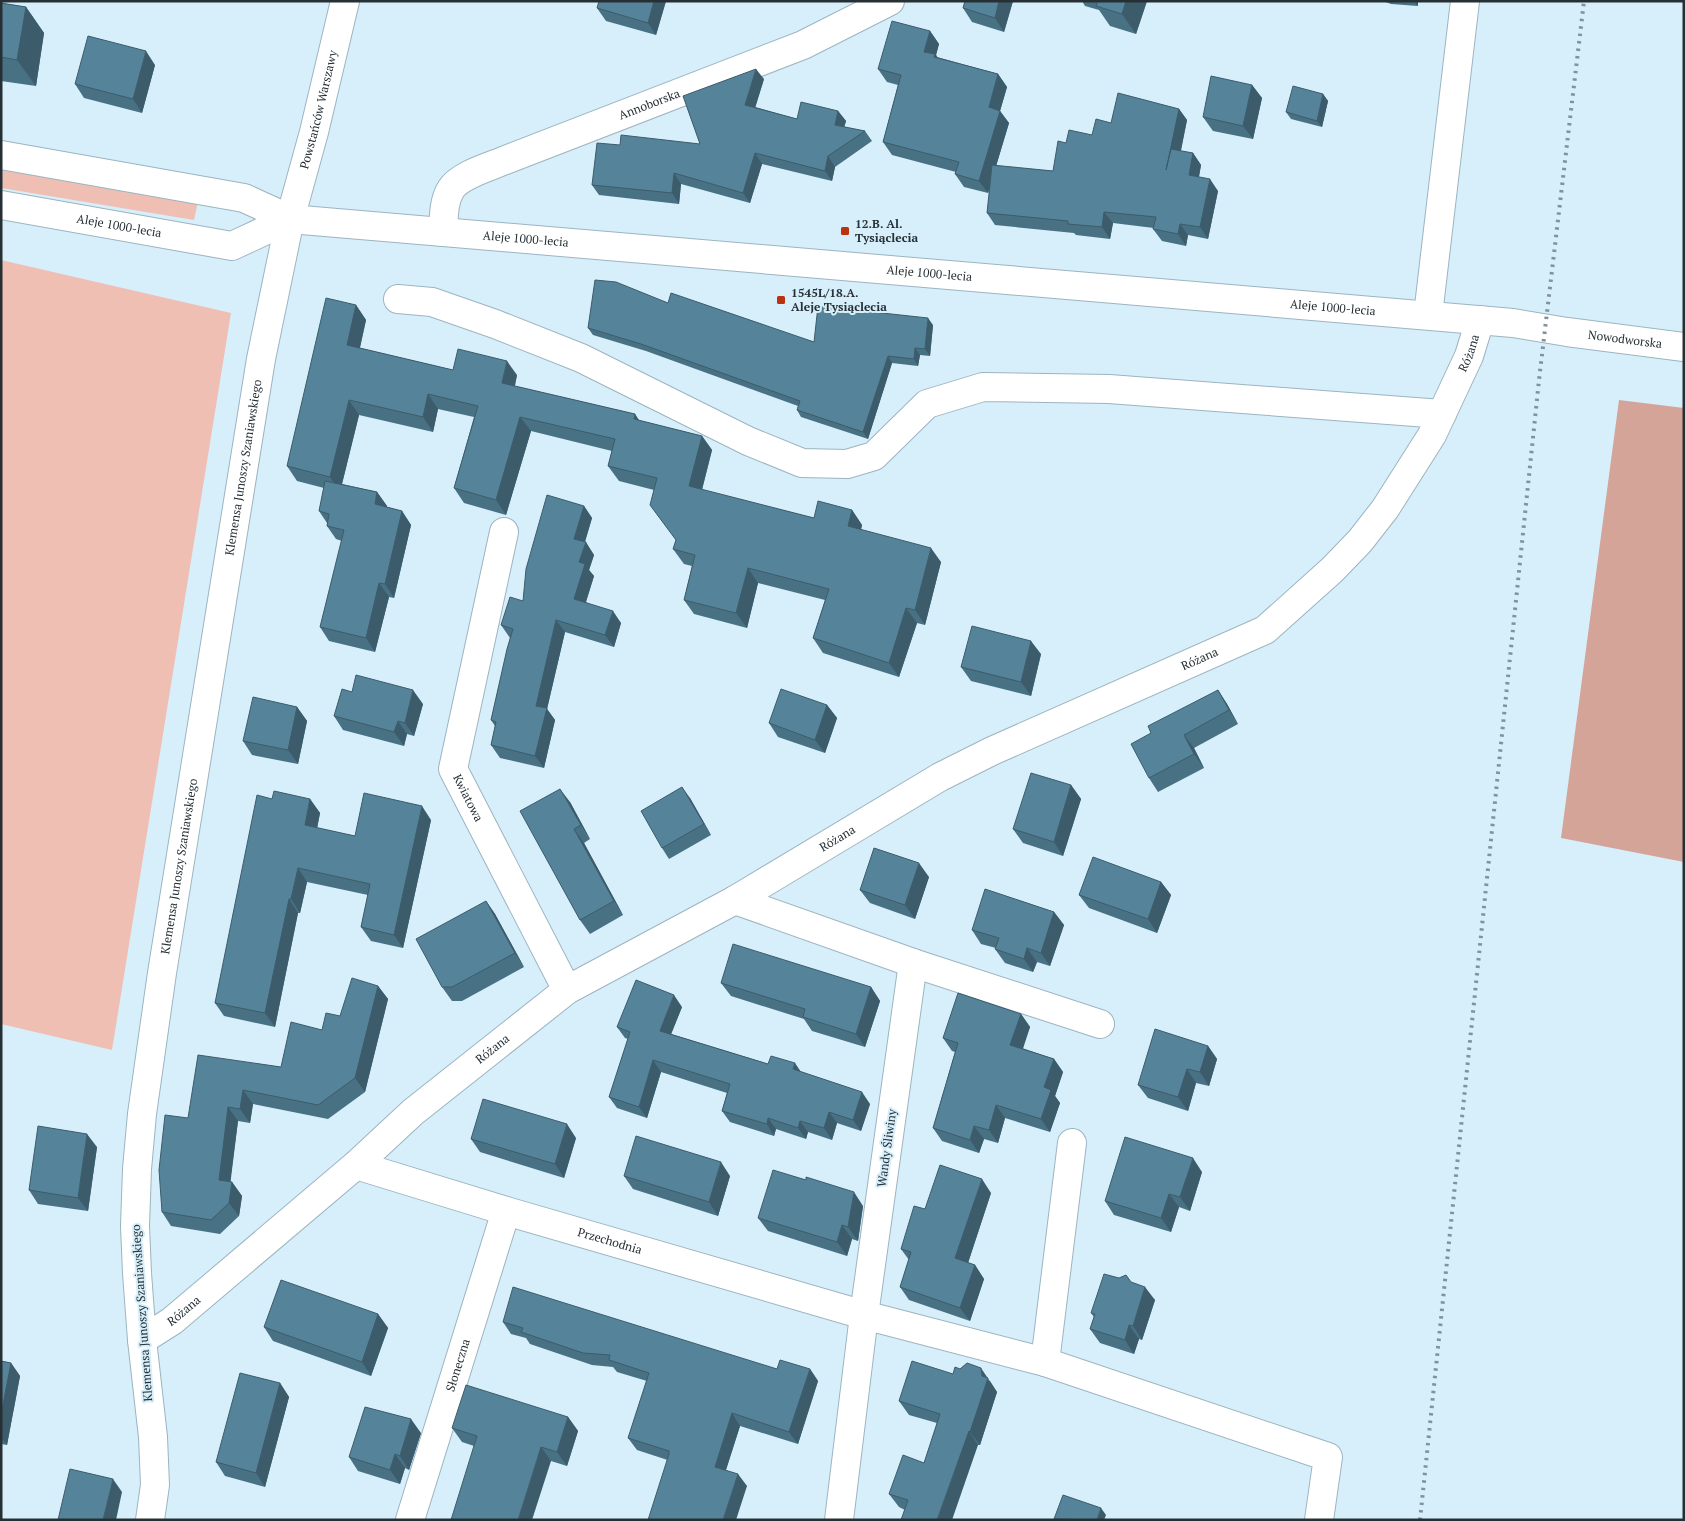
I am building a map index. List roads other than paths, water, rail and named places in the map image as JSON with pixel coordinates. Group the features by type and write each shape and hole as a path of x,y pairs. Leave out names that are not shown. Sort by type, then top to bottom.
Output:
{"street":[{"name":"Powstańców Warszawy","path":"290,219 314,132 345,1"},
{"name":"Annoborska","path":"443,232 444,209 451,189 461,179 803,45 890,1"},
{"path":"1428,315 1465,1"},
{"name":"Aleje 1000-lecia","path":"1,155 244,198 290,219 1428,315 1513,323 1567,332"},
{"name":"Aleje 1000-lecia","path":"1,205 232,246 290,219"},
{"name":"Klemensa Junoszy Szaniawskiego","path":"150,1520 154,1485 153,1437 142,1340 135,1226 137,1169 142,1114 162,973 260,359 290,219"},
{"path":"398,299 432,302 495,324 564,352 678,405 748,441 802,463 847,464 874,456 927,404 982,387 1108,389 1442,414"},
{"name":"Różana","path":"142,1340 172,1321 356,1165 413,1112 567,990 735,900 948,773 992,751 1265,630 1332,570 1360,541 1385,508 1432,435 1469,356 1480,320"},
{"name":"Nowodworska","path":"1567,332 1684,347"},
{"name":"Kwiatowa","path":"504,532 453,769 567,990"},
{"path":"735,900 913,963 1100,1024"},
{"name":"Wandy Śliwiny","path":"840,1520 864,1315 913,963"},
{"path":"1045,1362 1072,1143"},
{"name":"Przechodnia","path":"356,1165 506,1211 864,1315 1045,1362 1328,1457 1319,1520"},
{"name":"Słoneczna","path":"410,1520 506,1211"}],"railway":[{"path":"1420,1520 1539,380 1584,1"}],"place":[{"name":"12.B. Al. Tysiąclecia","path":"845,231"},
{"name":"1545L/18.A. Aleje Tysiąclecia","path":"781,300"}]}
